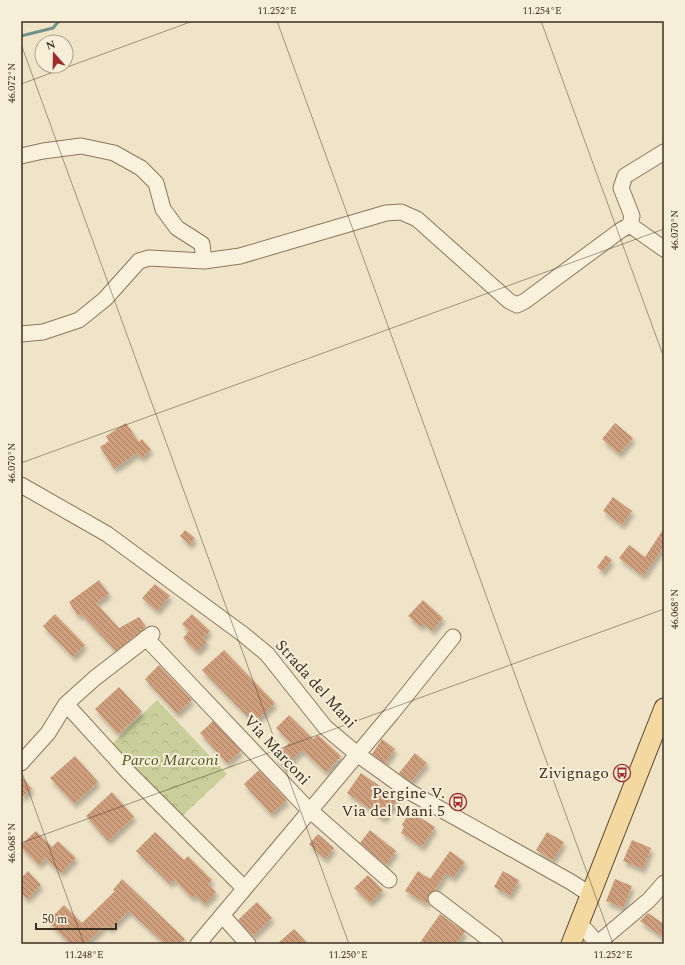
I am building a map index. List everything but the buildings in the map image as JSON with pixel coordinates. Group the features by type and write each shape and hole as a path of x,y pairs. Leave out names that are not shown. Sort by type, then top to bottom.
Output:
{"main road":[{"path":"571,944 664,708"}],"street":[{"path":"21,156 43,151 81,146 114,153 141,168 156,183 163,209 177,228 202,244 204,261"},
{"path":"21,334 43,332 79,320 105,299 139,261 149,258 204,261 240,256 386,213 401,212 417,219 509,301 517,305 525,301 621,230 630,225 632,216 621,188 625,176 664,152"},
{"path":"630,225 664,249"},
{"name":"Strada del Mani","path":"21,485 107,534 267,654 326,727 357,754 410,792 571,882 591,896"},
{"name":"Via Marconi","path":"66,704 95,678 149,636 309,810 389,880"},
{"path":"198,944 453,637"},
{"path":"21,763 48,732 66,704 128,772 244,888"},
{"path":"579,925 584,928 590,937 598,944 649,900 664,883"},
{"path":"436,899 495,944"},
{"path":"649,900 664,900"},
{"path":"222,915 248,944"}],"green space":[{"name":"Parco Marconi","path":"157,700 227,774 181,817 112,744"}],"waterway":[{"path":"21,36 53,28 59,21"}],"place":[{"name":"Zivignago","path":"622,773"},
{"name":"Pergine V. Via del Mani 5","path":"458,802"}]}
